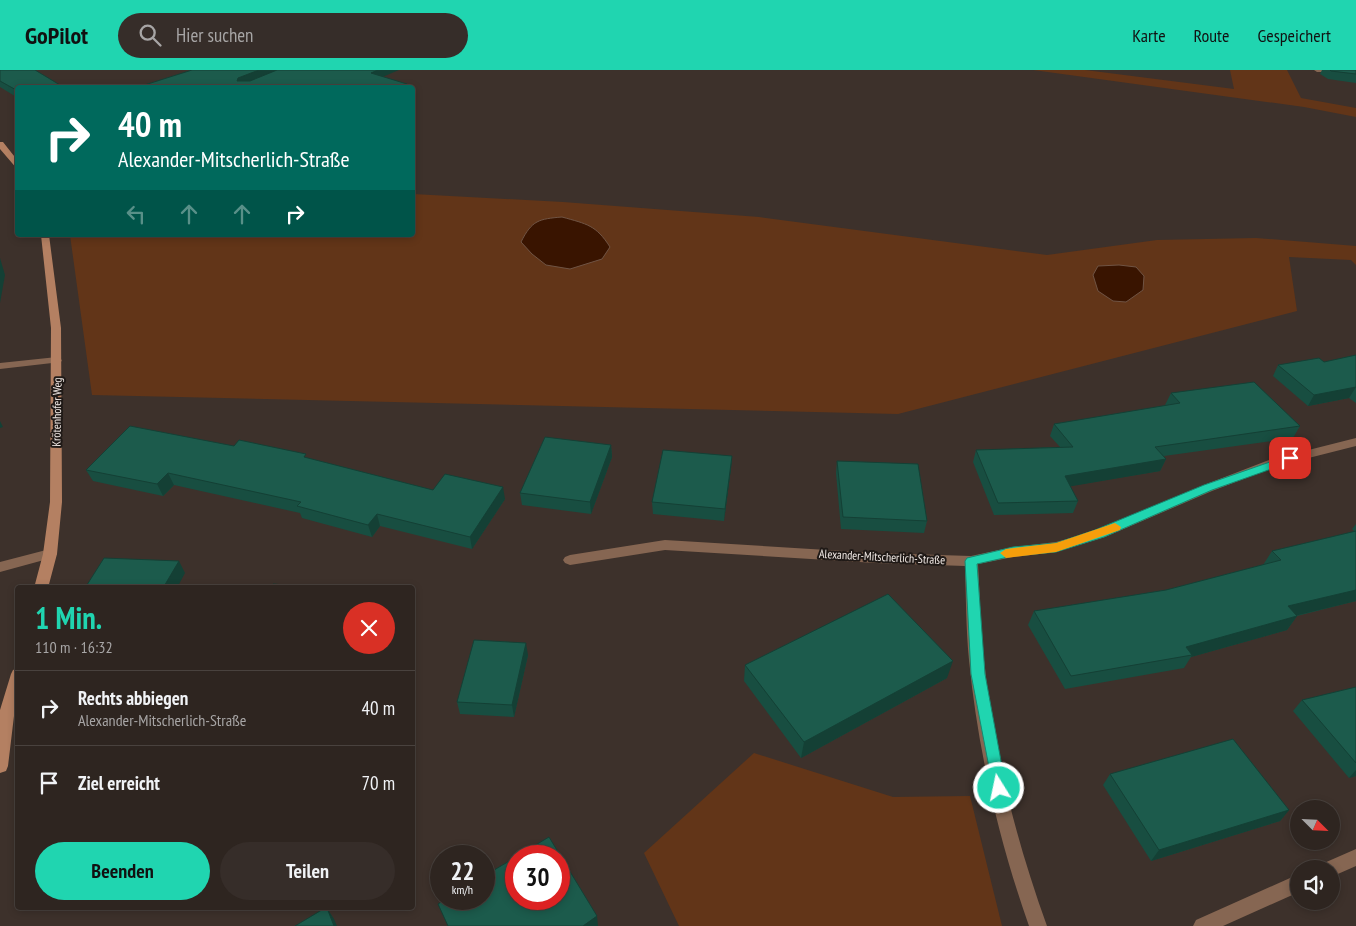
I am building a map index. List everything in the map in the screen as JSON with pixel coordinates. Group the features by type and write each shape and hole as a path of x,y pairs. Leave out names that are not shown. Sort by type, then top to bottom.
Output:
{"street":[{"path":"1317,70 1349,70"},
{"path":"0,144 14,154"},
{"name":"Krötenhofer Weg","path":"42,585 50,554 56,502 56,328 45,237"},
{"path":"0,366 57,360"},
{"name":"Alexander-Mitscherlich-Straße","path":"570,560 664,545 876,558 971,561 1013,552 1056,547 1100,534 1208,488 1273,463 1356,442"},
{"path":"0,567 50,554"},
{"path":"971,561 978,674 1002,808 1038,926"},
{"path":"0,766 6,716 15,684"},
{"path":"1340,864 1356,857"},
{"path":"1202,926 1290,887"}],"shaded area":[{"path":"1033,70 1085,70 1234,89 1230,70 1287,70 1301,98 1356,108 1356,117 1304,107"},
{"path":"415,194 563,202 759,217 1047,255 1157,240 1256,238 1356,246 1356,265 1351,260 1289,257 1297,311 898,414 92,395 70,237 415,237"},
{"path":"562,217 590,226 600,234 610,247 602,259 570,269 546,265 521,242 529,229 537,222"},
{"path":"1119,265 1136,267 1144,276 1143,290 1126,302 1113,301 1098,291 1093,275 1098,266"},
{"path":"754,753 893,797 970,796 1002,926 679,926 644,853"}],"building":[{"path":"0,70 35,70 60,85 15,85 15,89 0,81"},
{"path":"192,70 259,70 238,78 237,81 250,81 277,70 378,70 371,73 407,84 405,85 144,85"},
{"path":"1356,70 1356,74 1331,71"},
{"path":"1356,355 1356,387 1314,395 1278,365 1319,358 1324,362"},
{"path":"1254,382 1300,426 1155,447 1166,459 1065,476 1078,501 998,503 976,450 1073,447 1054,424 1180,403 1171,393"},
{"path":"130,426 234,446 239,440 306,454 304,457 433,490 445,474 503,487 470,537 377,514 368,525 297,506 301,502 168,473 157,484 86,470"},
{"path":"545,437 611,445 590,502 520,493"},
{"path":"663,450 732,456 725,509 652,502"},
{"path":"837,461 918,464 927,521 843,517"},
{"path":"1356,531 1356,590 1288,606 1297,616 1186,647 1192,655 1071,676 1034,611 1166,590 1281,560 1272,551"},
{"path":"104,558 179,561 165,585 87,585"},
{"path":"888,594 953,661 804,742 745,665"},
{"path":"474,640 526,643 512,705 457,702"},
{"path":"1356,687 1356,763 1302,700"},
{"path":"1233,739 1289,810 1159,850 1110,774"},
{"path":"549,837 554,845 536,845"},
{"path":"505,864 505,910 570,910 570,872 597,916 583,926 448,926 441,910 495,910 495,869"},
{"path":"322,910 328,910 334,926 295,926"}],"slow traffic":[{"path":"1006,553 1056,547 1100,534 1115,527"}],"route":[{"path":"999,788 978,674 971,561 1013,552 1056,547 1100,534 1208,488 1290,458"}]}
